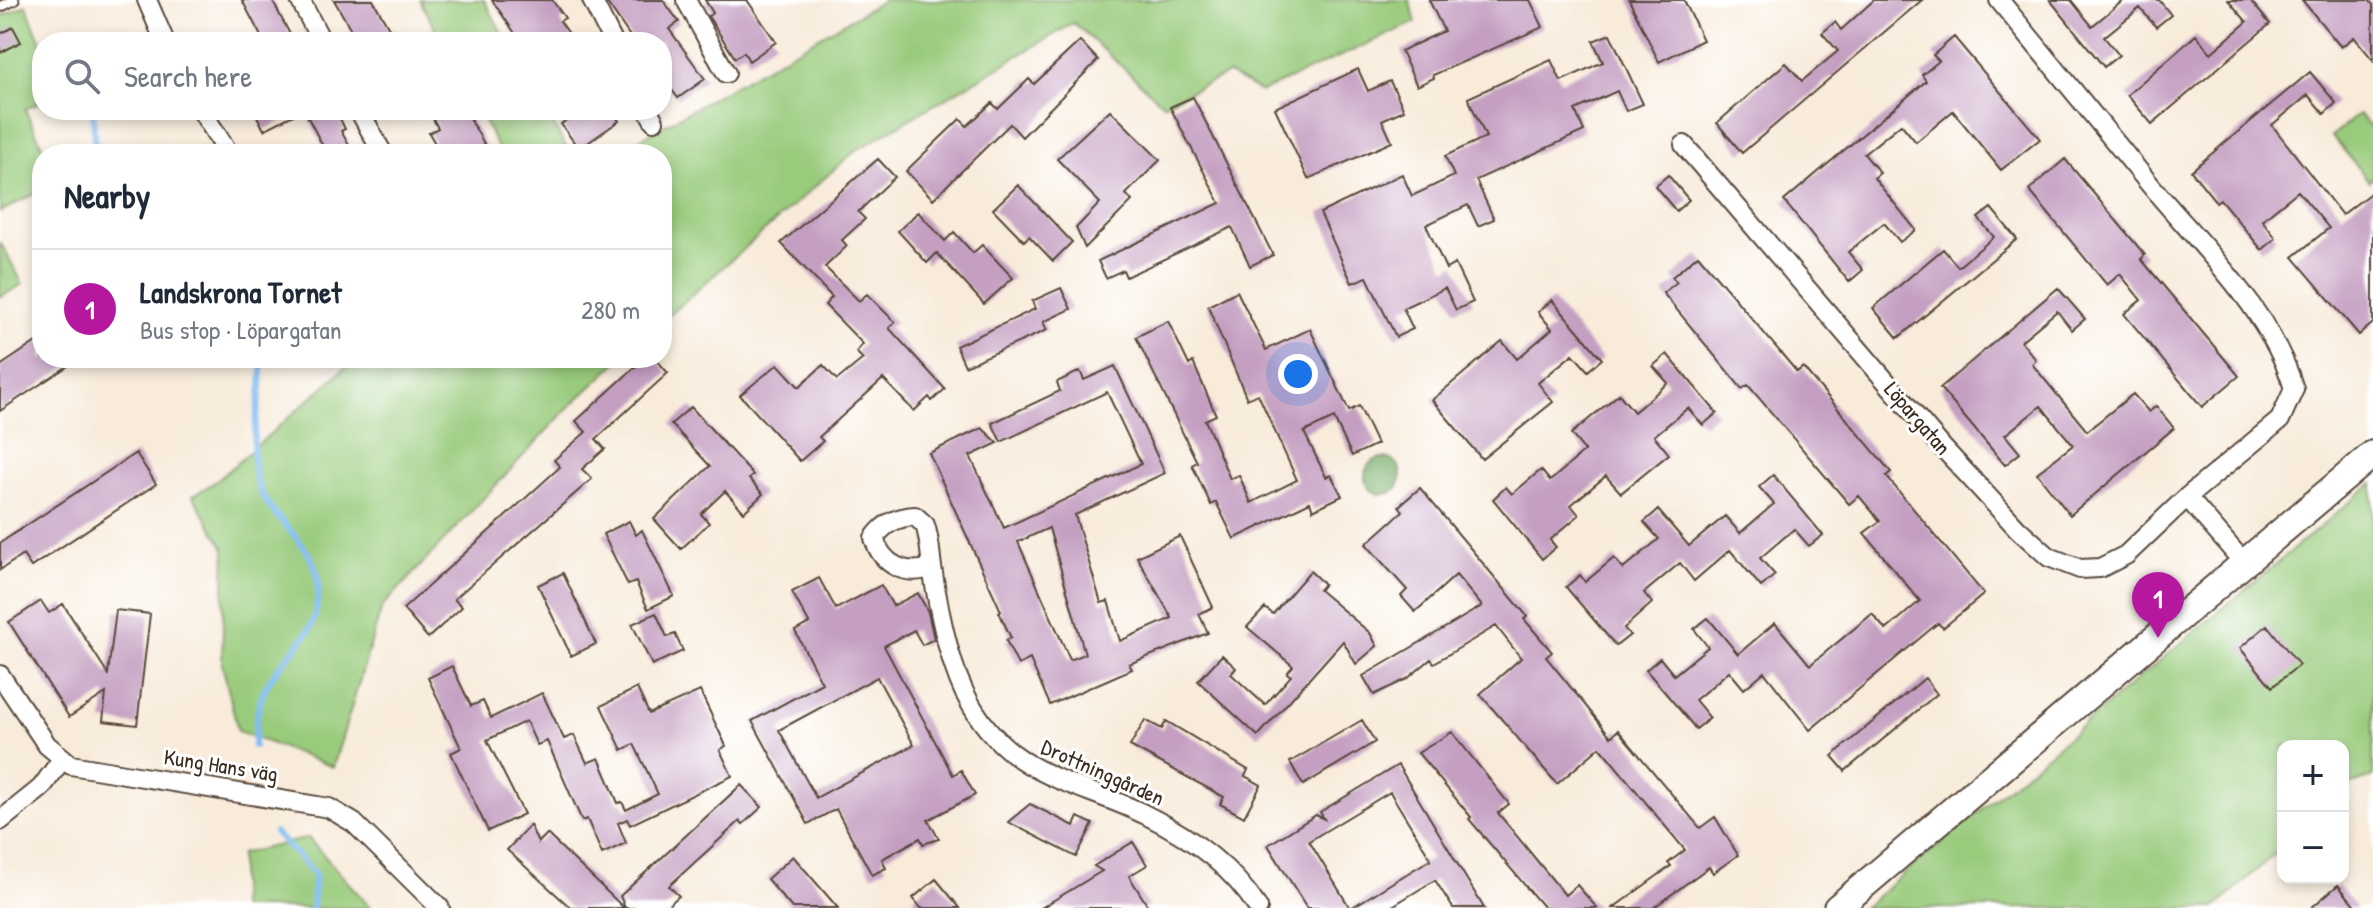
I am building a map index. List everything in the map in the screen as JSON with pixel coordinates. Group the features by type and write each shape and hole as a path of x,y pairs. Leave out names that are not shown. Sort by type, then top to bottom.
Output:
{"street":[{"path":"147,0 161,32"},
{"path":"300,0 317,32"},
{"path":"592,0 608,32"},
{"path":"686,0 726,73"},
{"name":"Löpargatan","path":"1684,145 1943,448 2018,529 2049,557 2080,569 2100,568 2126,555 2187,497 2280,420 2294,389 2287,366 2267,328 2196,235 1999,0"},
{"path":"207,120 223,144"},
{"path":"364,120 378,144"},
{"path":"1837,908 2373,454"},
{"path":"2187,497 2244,563"},
{"name":"Drottninggården","path":"932,567 962,688 994,737 1024,764 1046,776 1146,815 1207,852 1235,879 1258,908"},
{"name":"Kung Hans väg","path":"0,675 47,745 71,765 329,808 354,823 440,908"},
{"path":"0,821 41,788 63,758"}],"lane":[{"path":"0,7 14,0"}],"green space":[{"path":"420,0 484,0 502,32 437,32"},
{"path":"884,0 1409,0 1416,22 1261,92 1228,74 1163,104 1074,23 855,151 672,312 672,144 632,144"},
{"path":"26,5 37,32 32,32 32,106 25,109 41,144 32,144 32,195 0,212 0,17"},
{"path":"2359,114 2373,130 2373,177 2369,181 2332,136"},
{"path":"483,120 551,120 564,144 496,144"},
{"path":"0,242 23,284 0,297"},
{"path":"345,368 611,368 567,409 382,607 333,767 238,731 222,664 225,549 193,496 219,479"},
{"path":"1383,458 1396,463 1401,476 1396,489 1383,494 1370,489 1365,476 1370,463"},
{"path":"2373,483 2373,777 2349,785 2349,740 2277,740 2277,851 2215,908 1863,908"},
{"path":"308,838 371,908 240,908 240,854"}],"building":[{"path":"242,0 272,0 289,32 259,32"},
{"path":"334,0 373,0 391,32 352,32"},
{"path":"492,0 552,0 565,18 560,21 568,32 514,32"},
{"path":"605,0 663,0 679,22 669,29 671,32 627,32"},
{"path":"705,0 747,0 776,42 749,61 744,52 735,58 708,16 713,13"},
{"path":"1429,0 1530,0 1543,27 1433,75 1434,78 1417,86 1401,51 1444,31"},
{"path":"1629,0 1684,0 1703,40 1659,62"},
{"path":"1874,0 1922,0 1742,153 1717,123 1786,63 1802,81 1838,51 1822,33 1835,22 1841,30"},
{"path":"2050,0 2071,0 2092,26 2124,0 2159,0 2171,15 2156,27 2140,8 2104,37 2119,55 2104,67"},
{"path":"2228,0 2250,0 2270,24 2152,124 2127,95 2196,35 2211,53 2247,22"},
{"path":"2302,0 2369,0 2373,5 2373,60 2354,37 2341,47"},
{"path":"13,27 21,42 0,53 0,34"},
{"path":"672,33 705,79 678,98 672,90"},
{"path":"1610,34 1643,104 1626,111 1617,91 1575,110 1584,131 1476,180 1494,219 1478,226 1468,205 1426,225 1446,269 1455,264 1473,302 1456,310 1445,288 1403,308 1413,329 1396,337 1367,277 1352,283 1320,213 1402,174 1412,196 1454,176 1445,156 1486,137 1468,98 1551,60 1561,81 1603,62 1593,41"},
{"path":"1954,37 2040,139 2001,170 1953,111 1916,142 1901,124 1864,154 1880,173 1874,178 1916,230 1900,242 1884,223 1848,252 1863,270 1849,282 1784,201 1926,81 1922,75 1939,61 1933,55"},
{"path":"1080,41 1098,60 1022,137 1010,124 933,199 906,171 960,119 967,126 992,103 998,109 1029,79 1034,84"},
{"path":"1358,69 1368,91 1390,81 1404,110 1382,120 1392,142 1308,179 1275,108"},
{"path":"2310,72 2336,103 2324,114 2308,95 2272,125 2342,215 2373,191 2373,323 2359,335 2293,257 2329,228 2298,191 2262,220 2276,238 2262,250 2220,199 2216,202 2191,171"},
{"path":"1193,97 1273,255 1250,266 1232,227 1126,277 1123,270 1106,278 1098,261 1220,203 1170,107"},
{"path":"1110,110 1160,160 1126,194 1132,201 1085,248 1076,228 1100,203 1057,159"},
{"path":"259,120 284,120 264,130"},
{"path":"309,120 341,120 345,129 341,131 348,144 322,144"},
{"path":"434,120 471,120 484,144 435,144 429,133 438,128"},
{"path":"567,120 619,121 586,144 575,144 561,124"},
{"path":"878,159 895,177 858,212 865,219 842,240 847,246 825,267 859,301 867,294 895,322 889,328 945,389 932,401 929,397 914,411 883,379 819,437 823,441 800,461 740,395 778,364 799,387 823,365 837,380 863,359 856,352 863,344 825,305 832,297 781,243"},
{"path":"2065,159 2145,255 2141,259 2239,376 2202,407 2124,314 2141,300 2120,274 2107,285 2029,190"},
{"path":"1668,175 1689,200 1676,211 1655,186"},
{"path":"1018,185 1072,242 1053,261 1029,236 1024,241 993,209"},
{"path":"1991,208 2017,239 1898,338 1873,308 1943,249 1958,267 1994,237 1978,218"},
{"path":"918,212 945,241 954,232 973,253 982,245 1013,278 984,304 937,253 927,263 898,231"},
{"path":"1698,255 1797,372 1803,367 1891,472 1886,476 1984,594 1943,628 1938,623 1810,730 1764,672 1744,689 1729,671 1695,700 1710,718 1696,729 1646,670 1660,658 1674,675 1708,647 1694,629 1708,618 1738,654 1775,623 1810,665 1872,614 1886,630 1920,601 1864,533 1880,521 1859,496 1849,504 1748,385 1742,389 1663,293 1677,282 1672,277"},
{"path":"1061,288 1071,309 1043,322 1047,330 965,366 956,346 1035,309 1032,301"},
{"path":"2058,288 2085,319 2072,330 2057,311 2021,341 2036,360 2032,364 2087,431 2133,394 2149,412 2156,406 2174,428 2070,515 2037,473 2073,445 2041,406 2005,435 2020,453 2005,465 1940,388"},
{"path":"1237,291 1266,350 1310,329 1349,411 1359,406 1377,444 1352,456 1334,418 1304,432 1326,477 1331,475 1342,496 1313,510 1310,502 1234,539 1216,502 1211,505 1192,465 1197,462 1136,337 1168,321 1189,365 1193,362 1216,415 1205,420 1230,479 1239,475 1251,503 1297,480 1258,394 1247,399 1208,306"},
{"path":"1552,300 1602,359 1588,371 1573,354 1538,383 1553,402 1482,459 1432,400 1502,341 1517,359 1552,329 1538,312"},
{"path":"32,345 32,368 65,368 0,411 0,366"},
{"path":"1667,354 1717,413 1703,425 1688,408 1654,436 1669,454 1621,493 1606,476 1571,505 1579,515 1550,540 1556,547 1542,559 1493,499 1506,487 1512,494 1541,470 1550,481 1585,451 1571,434 1619,394 1634,412 1668,383 1653,366"},
{"path":"1115,366 1165,473 1075,515 1101,603 1108,601 1120,641 1172,618 1137,557 1180,536 1213,607 1199,614 1208,633 1129,664 1132,669 1050,705 1030,659 1018,665 1009,647 1006,640 1011,638 1001,611 929,453 982,428 998,443 970,456 1004,528 1141,464 1107,392 1001,442 992,423 1060,391 1057,382 1080,371 1084,380","holes":["1049,528 1085,654 1070,660 1018,542"]},
{"path":"634,368 664,368 668,373 596,439 605,449 582,469 592,479 454,599 462,607 428,638 403,609 560,467 554,460 586,432 576,421"},
{"path":"691,407 753,475 749,479 763,494 744,512 725,491 701,514 709,523 681,549 654,519 710,466 671,424"},
{"path":"136,453 156,484 31,567 23,555 0,570 0,543"},
{"path":"1773,475 1823,535 1809,546 1794,529 1760,558 1775,575 1761,587 1730,550 1694,581 1680,563 1644,593 1652,603 1624,628 1630,635 1616,646 1566,587 1580,575 1585,582 1614,558 1623,569 1659,539 1644,522 1658,510 1689,546 1725,516 1740,533 1774,504 1759,487"},
{"path":"1420,488 1527,616 1524,619 1552,652 1546,657 1611,737 1618,730 1700,828 1715,817 1738,855 1713,873 1709,867 1653,908 1613,908 1671,866 1668,863 1685,850 1600,747 1557,784 1480,694 1521,658 1496,626 1434,663 1431,659 1407,679 1374,695 1363,676 1482,606 1456,575 1415,612 1401,596 1407,590 1366,544 1403,511 1399,506"},
{"path":"629,521 636,535 642,530 674,596 648,609 636,582 628,585 603,534"},
{"path":"1310,571 1324,584 1319,590 1370,633 1377,646 1356,664 1343,641 1258,736 1198,681 1222,655 1236,668 1231,674 1265,705 1291,676 1287,673 1293,666 1247,627 1265,608 1273,614"},
{"path":"563,573 596,644 571,656 538,585"},
{"path":"819,578 836,609 881,585 893,606 918,593 928,612 934,639 922,645 914,630 884,646 953,775 961,770 975,795 928,820 939,839 923,844 920,838 882,859 886,868 872,875 836,809 808,824 752,721 822,683 795,631 809,623 792,592","holes":["877,677 914,745 816,798 779,730"]},
{"path":"41,601 49,613 63,604 108,674 116,610 150,614 137,725 103,721 106,693 69,717 9,622"},
{"path":"656,613 667,637 675,634 683,651 652,665 632,624"},
{"path":"2267,625 2299,665 2272,687 2240,648"},
{"path":"452,666 471,706 483,701 491,718 542,693 564,739 574,735 587,763 599,758 618,803 622,802 626,810 658,794 634,744 622,750 601,706 637,688 649,714 700,691 726,746 720,750 732,776 630,825 627,819 618,823 626,843 602,854 587,819 582,821 547,741 537,745 526,721 487,740 524,814 488,831 451,753 461,748 428,678"},
{"path":"1925,678 1937,694 1845,771 1832,756"},
{"path":"1145,720 1162,729 1166,721 1248,770 1245,776 1261,785 1244,817 1220,804 1224,797 1130,746"},
{"path":"1362,720 1375,742 1303,785 1290,762"},
{"path":"1452,732 1509,804 1498,813 1565,895 1577,885 1597,908 1544,908 1469,819 1471,817 1418,753"},
{"path":"1398,765 1484,908 1453,908 1435,880 1389,908 1351,908 1431,859 1390,792 1309,841 1350,908 1307,908 1268,845 1316,815 1324,819 1320,812"},
{"path":"741,785 762,807 743,824 740,821 669,886 679,896 665,908 625,908 620,896"},
{"path":"1030,804 1074,826 1078,817 1093,824 1076,857 1008,822"},
{"path":"530,825 538,843 547,834 624,908 571,908 507,850"},
{"path":"1133,842 1147,865 1129,876 1149,908 1041,908 1102,871 1094,866"},
{"path":"793,856 838,908 792,908 767,879"},
{"path":"936,879 960,908 921,908 913,898"},
{"path":"2338,885 2357,908 2311,908"}],"waterway":[{"path":"93,120 95,144"},
{"path":"254,746 263,693 272,677 306,636 318,600 318,582 310,557 266,502 255,474 254,441 262,368"},
{"path":"275,833 315,874 312,908"}],"place":[{"name":"Landskrona Tornet","path":"2158,638"}]}
